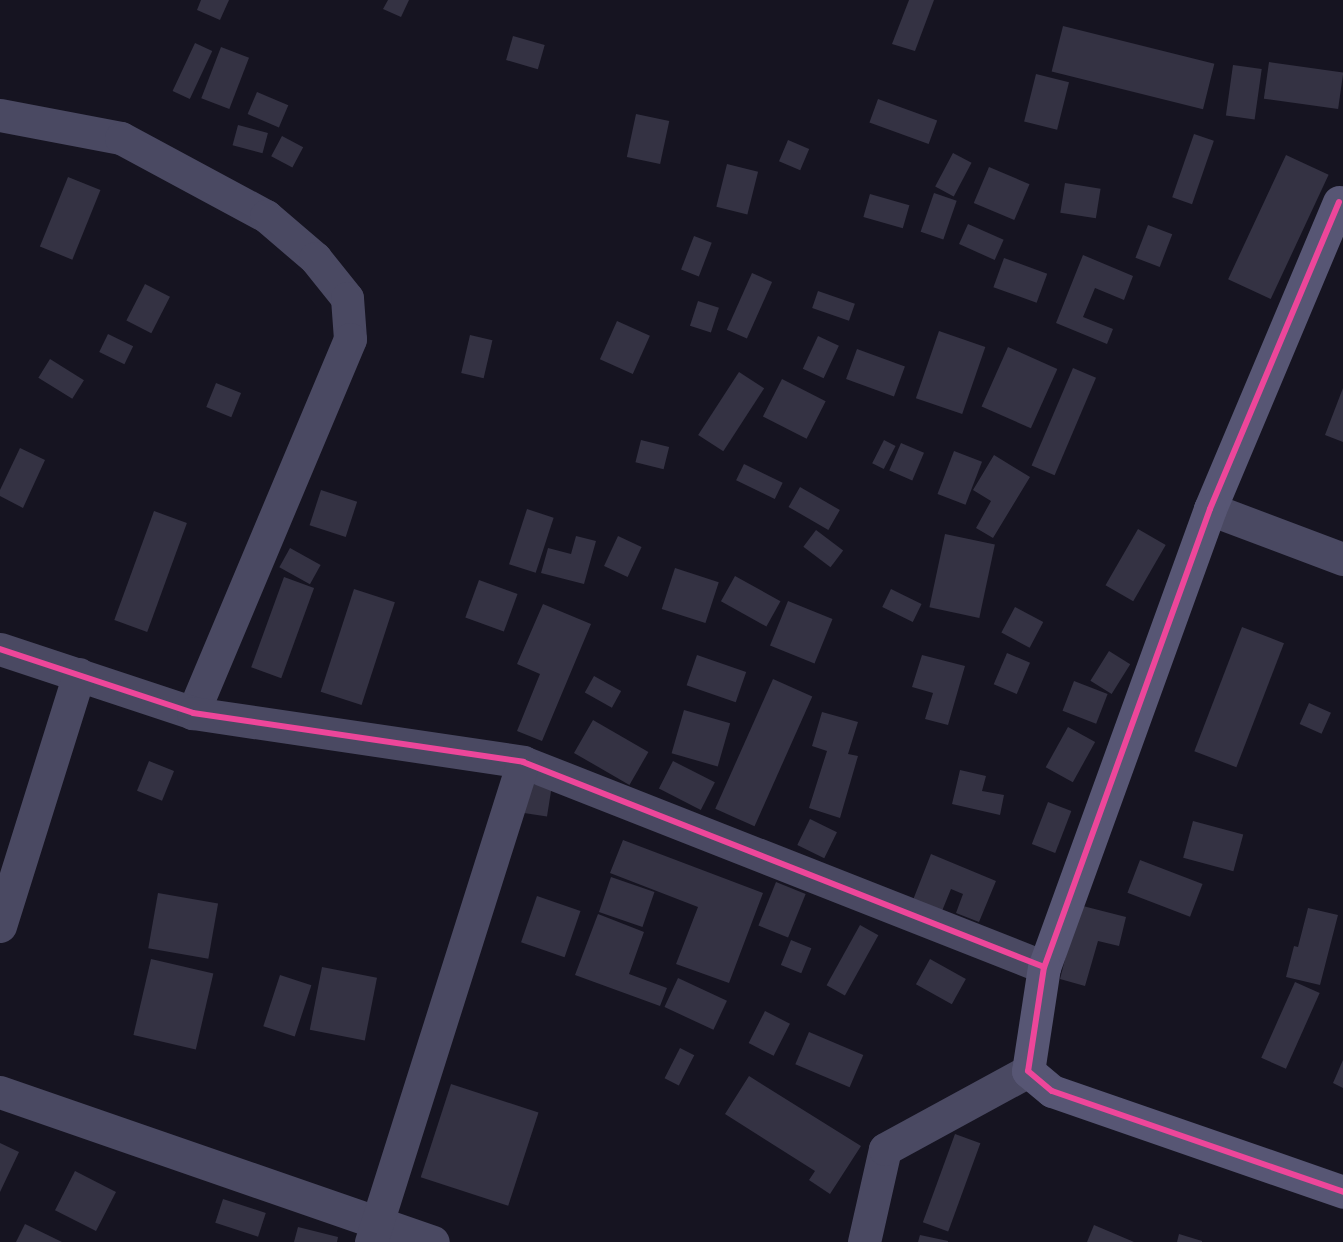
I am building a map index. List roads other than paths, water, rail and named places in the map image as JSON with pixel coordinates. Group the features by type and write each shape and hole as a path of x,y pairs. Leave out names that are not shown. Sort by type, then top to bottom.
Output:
{"street":[{"path":"0,115 121,138 266,216 315,258 347,298 350,339 193,713"},
{"path":"1028,1071 1044,967 1210,509 1339,202"},
{"path":"1210,509 1343,559"},
{"path":"0,649 193,713 523,762 1044,967"},
{"path":"0,926 78,674"},
{"path":"374,1232 523,762"},
{"path":"1028,1071 1052,1091 1343,1192"},
{"path":"864,1242 885,1149 1028,1071"},
{"path":"0,1092 374,1232 434,1242"}]}
